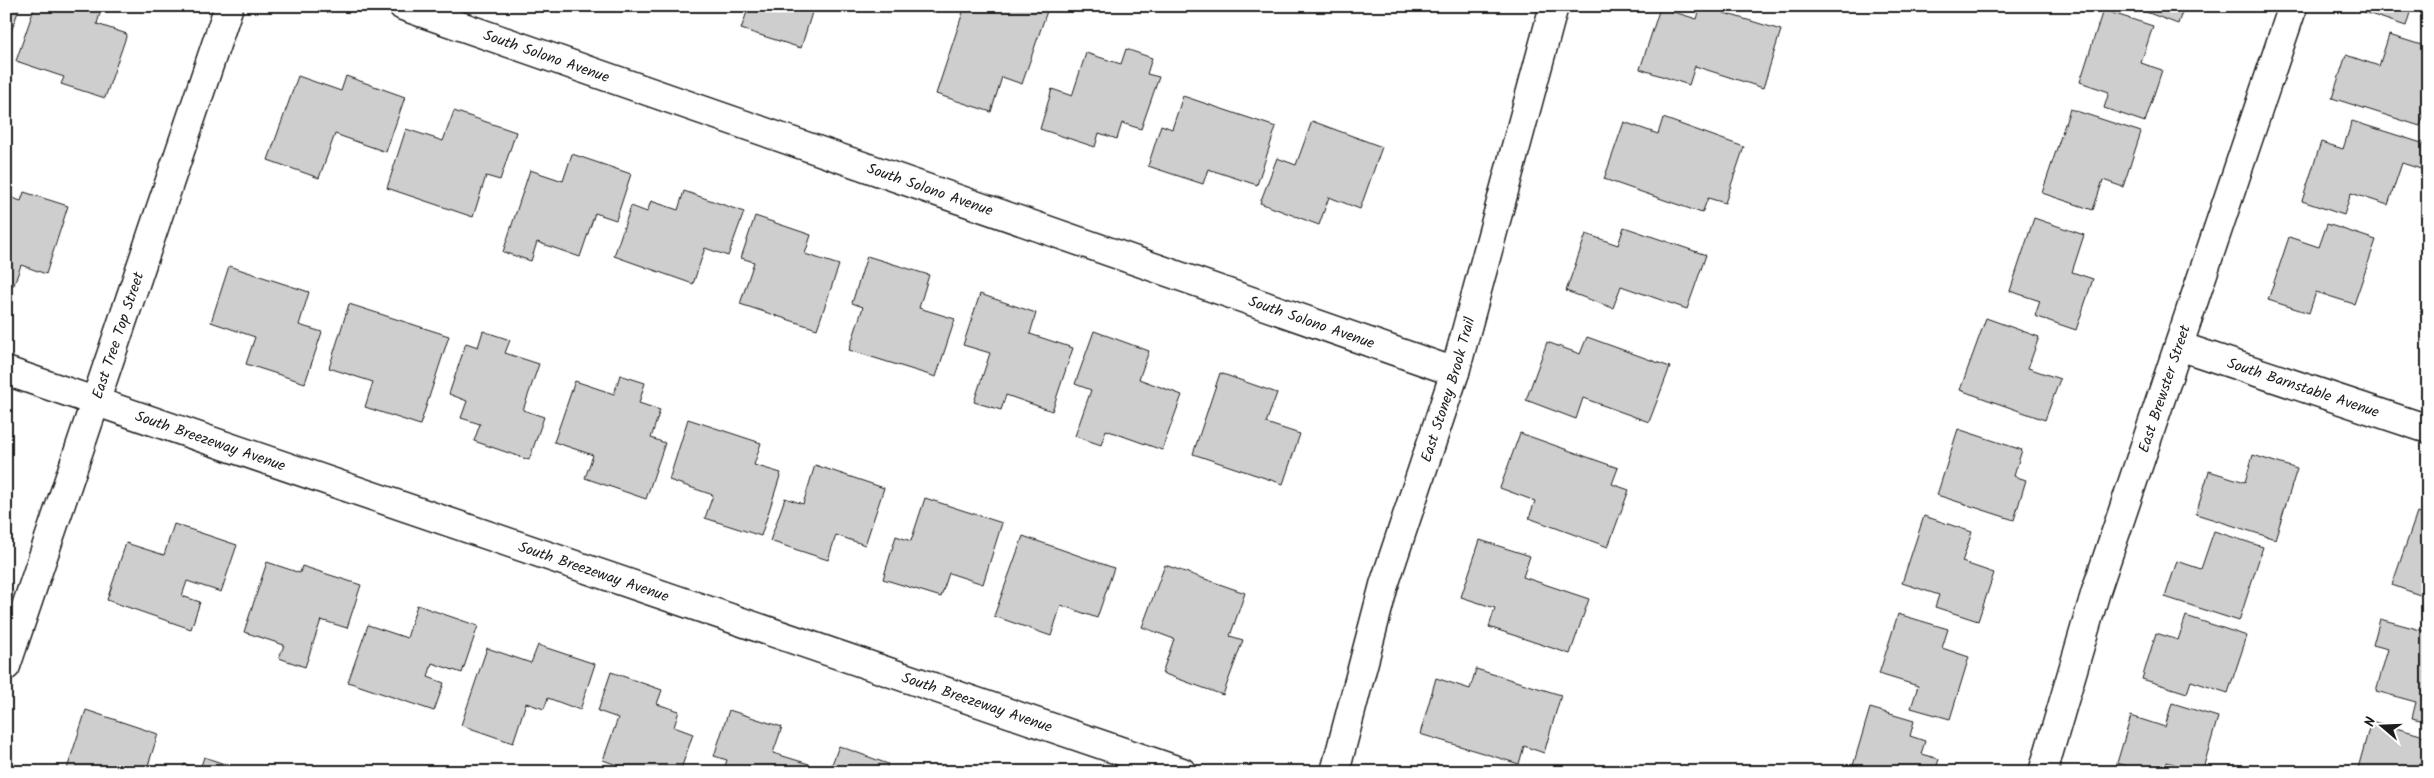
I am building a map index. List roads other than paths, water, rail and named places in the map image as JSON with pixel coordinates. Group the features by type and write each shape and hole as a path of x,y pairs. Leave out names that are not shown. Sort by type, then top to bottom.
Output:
{"street":[{"name":"East Tree Top Street","path":"6,666 229,6"},
{"name":"South Solono Avenue","path":"403,6 1455,372"},
{"name":"East Stoney Brook Trail","path":"1335,772 1384,585 1455,372 1554,6"},
{"name":"East Brewster Street","path":"2044,772 2096,591 2293,6"},
{"name":"South Barnstable Avenue","path":"2179,346 2428,429"},
{"name":"South Breezeway Avenue","path":"6,371 1182,772"}]}
